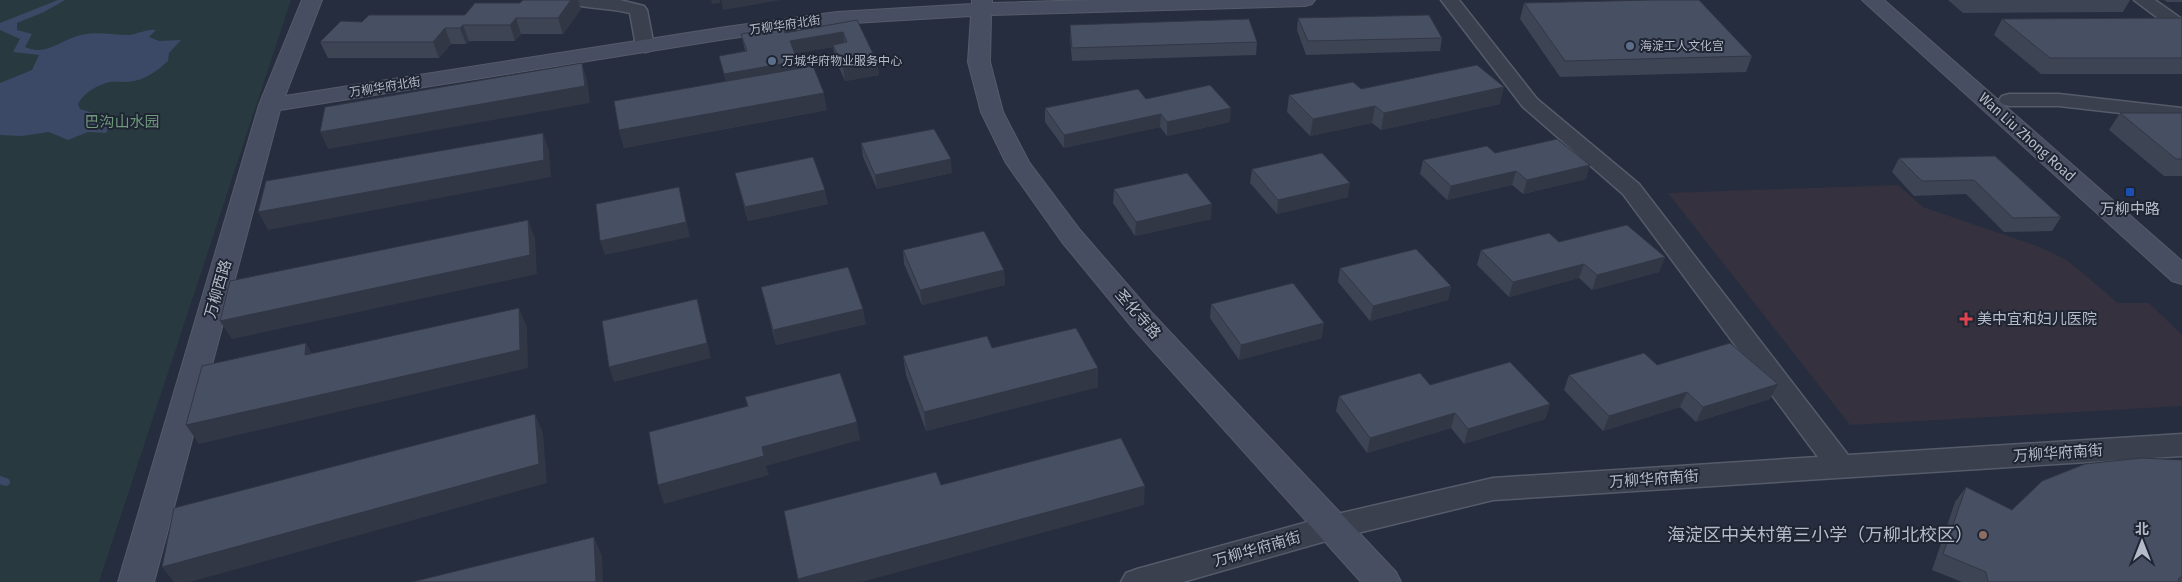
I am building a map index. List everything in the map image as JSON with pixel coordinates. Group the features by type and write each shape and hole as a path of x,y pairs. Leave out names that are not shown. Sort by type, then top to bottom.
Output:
{"street":[{"name":"万柳西路","path":"136,582 270,105 312,0"},
{"path":"578,0 611,3 638,10 645,46"},
{"name":"万柳华府北街","path":"270,105 836,18 982,5 1305,0"},
{"path":"1450,0 1530,103 1631,189 1841,466"},
{"name":"Wan Liu Zhong Road","path":"1872,0 2182,275"},
{"name":"Wan Liu Zhong Road","path":"1895,0 2182,252"},
{"path":"2143,0 2182,27"},
{"name":"圣化寺路","path":"982,5 979,62 992,112 1018,163 1071,236 1142,320 1383,582"},
{"path":"2009,100 2059,100 2137,107 2182,114"},
{"name":"万柳华府南街","path":"1137,582 1334,527 1493,489 2182,444"}],"shaded area":[{"name":"美中宜和妇儿医院","path":"1898,185 1923,207 2037,246 2067,260 2118,303 2149,303 2182,335 2182,406 1850,425 1668,193"}],"green space":[{"name":"巴沟山水园","path":"0,0 291,0 99,582 0,582"}],"water":[{"path":"58,0 65,0 44,12 17,23 17,30 32,34 25,47 40,50 87,34 129,35 152,30 156,30 149,37 159,41 181,40 169,53 168,61 153,73 134,81 110,82 101,85 81,100 78,104 80,109 114,119 106,133 88,132 68,140 49,132 22,136 0,135 0,83 32,70 39,55 13,52 20,39 0,30 0,23"}],"building":[{"path":"523,0 571,0 558,18 516,18 510,25 463,25 460,28 445,28 433,42 320,42 341,21 362,22 369,15 465,15 475,3 520,3"},
{"name":"海淀工人文化宫","path":"1699,0 1752,56 1565,61 1524,3"},
{"path":"1429,15 1442,38 1308,41 1298,18"},
{"path":"2182,18 2182,58 2050,58 2002,19"},
{"path":"1249,19 1257,42 1072,48 1070,25"},
{"path":"857,20 877,62 843,68 833,45 847,42 843,32 790,41 798,61 724,74 719,56 747,51 741,34 783,27 785,33"},
{"path":"582,63 585,86 320,132 325,107"},
{"path":"1477,65 1504,87 1384,113 1375,106 1313,119 1289,95 1353,82 1361,89"},
{"path":"813,66 824,93 619,130 614,101"},
{"path":"1210,85 1231,108 1167,122 1161,114 1064,135 1045,108 1138,89 1146,99"},
{"path":"2120,113 2182,113 2182,159 2176,159"},
{"path":"934,129 951,159 875,175 861,143"},
{"path":"543,133 544,160 258,212 266,181"},
{"path":"1557,139 1590,165 1527,180 1516,171 1451,186 1423,160 1487,146 1495,153"},
{"path":"1322,153 1350,183 1278,200 1252,169"},
{"path":"1995,156 2061,217 2013,218 1974,180 1922,181 1899,158"},
{"path":"813,157 825,190 745,207 735,173"},
{"path":"1187,173 1212,204 1136,222 1114,189"},
{"path":"679,187 686,222 600,241 596,204"},
{"path":"528,220 530,255 220,321 230,281"},
{"path":"1627,225 1665,257 1597,275 1584,264 1513,282 1481,250 1549,233 1559,242"},
{"path":"984,231 1004,270 920,290 903,250"},
{"path":"1416,249 1451,286 1373,306 1340,268"},
{"path":"848,267 863,309 773,330 761,287"},
{"path":"1293,283 1324,323 1241,345 1211,304"},
{"path":"697,299 707,343 609,367 602,321"},
{"path":"519,308 520,350 186,425 202,366 306,343 305,355"},
{"path":"1076,328 1098,368 924,412 903,356 987,336 992,348"},
{"path":"1730,343 1778,384 1703,407 1687,392 1609,416 1569,375 1644,353 1657,365"},
{"path":"1510,362 1550,404 1468,429 1455,413 1370,438 1339,396 1420,373 1430,385"},
{"path":"840,373 857,422 762,447 764,456 658,485 649,432 748,406 745,397"},
{"path":"535,414 539,464 162,567 174,508"},
{"path":"1121,438 1145,486 798,579 784,511 936,472 941,485"},
{"path":"2142,458 2182,460 2182,577 2179,578 2178,582 1988,582 1986,572 1943,554 1966,487 2012,510 2042,481 2085,464"},
{"path":"594,537 596,582 412,582"}],"waterway":[{"path":"0,480 6,482"}],"place":[{"name":"海淀工人文化宫","path":"1630,46"},
{"name":"万城华府物业服务中心","path":"772,61"},
{"name":"万柳中路","path":"2130,192"},
{"name":"美中宜和妇儿医院","path":"1966,319"},
{"name":"海淀区中关村第三小学（万柳北校区）","path":"1983,535"}]}
